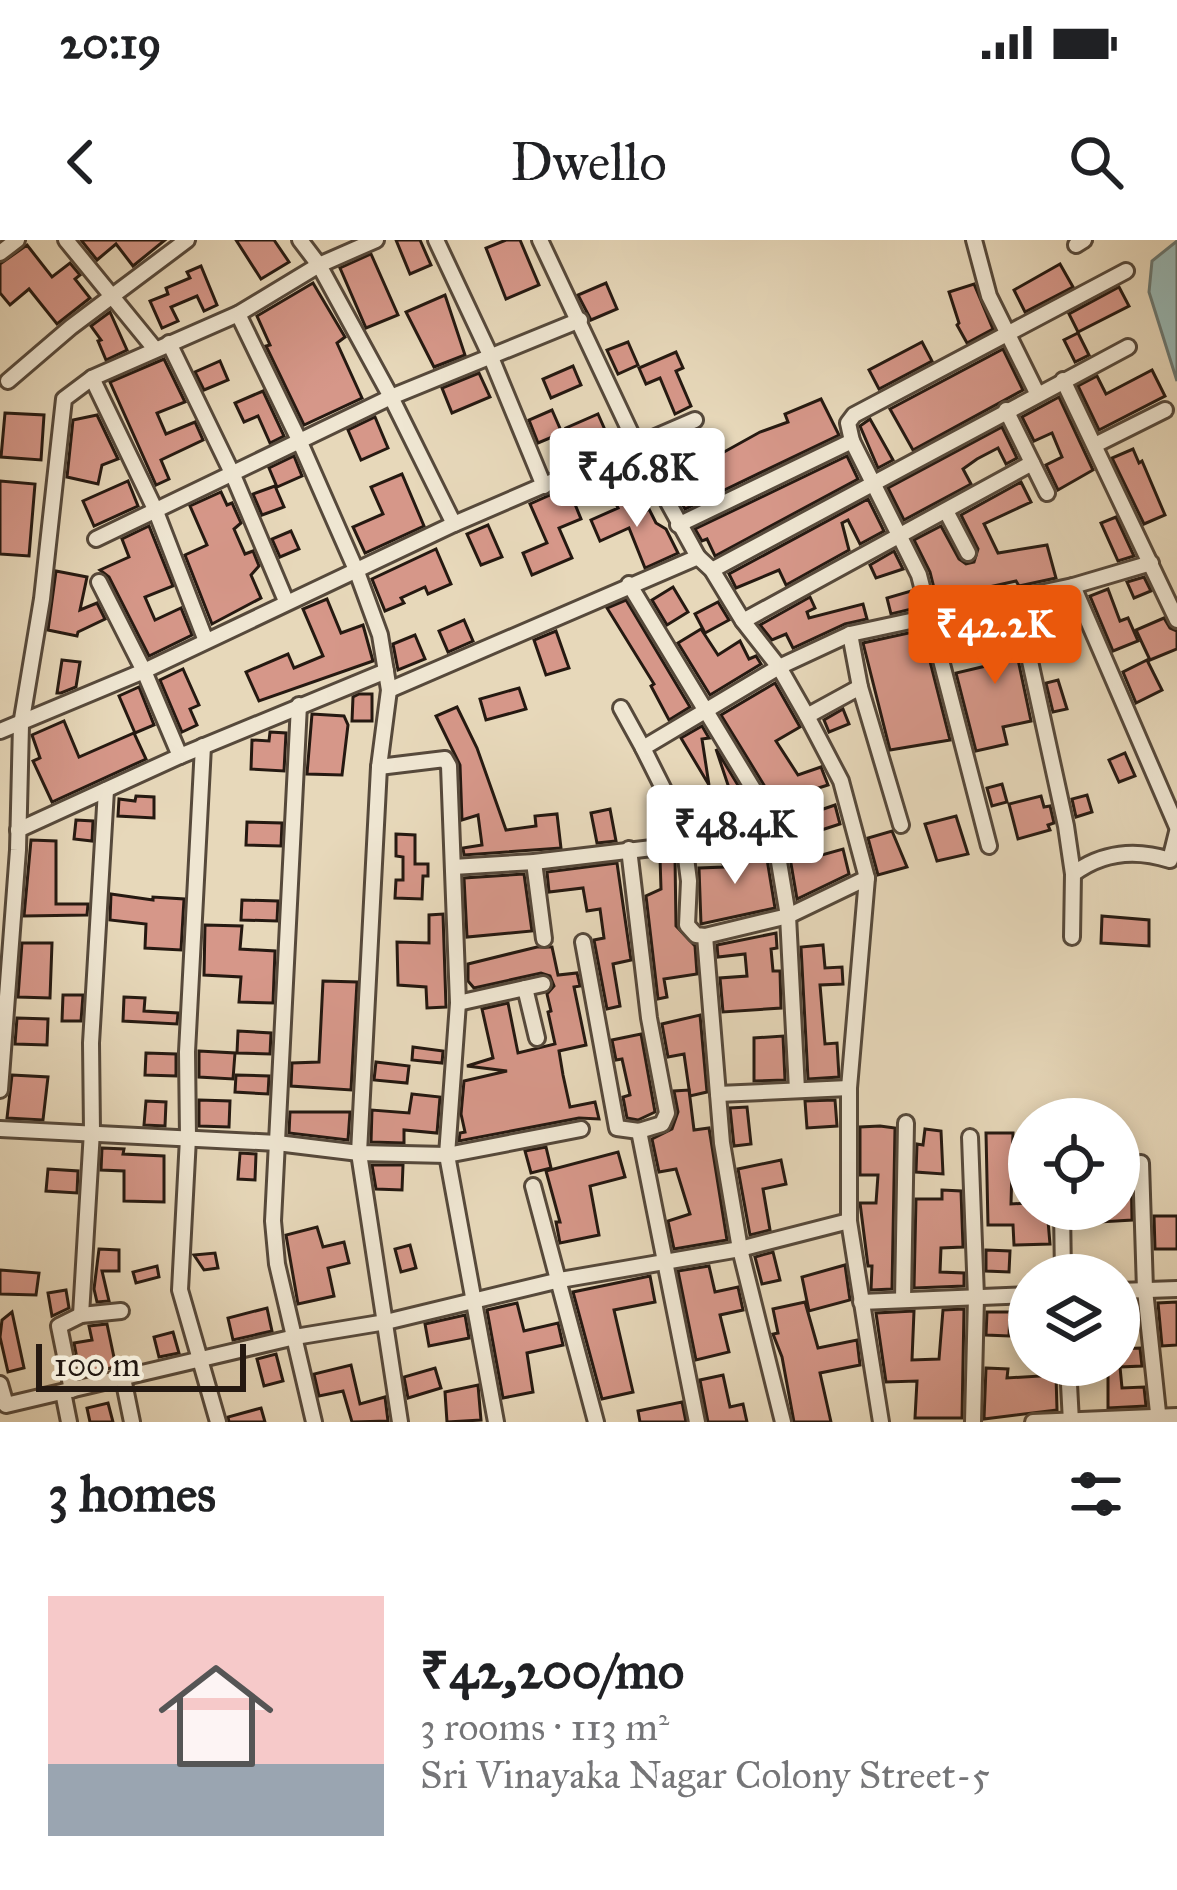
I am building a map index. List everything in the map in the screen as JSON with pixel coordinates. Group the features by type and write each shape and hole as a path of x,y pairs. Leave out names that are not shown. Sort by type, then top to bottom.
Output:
{"street":[{"path":"0,253 17,240"},
{"path":"65,240 162,346 232,475 286,602"},
{"path":"8,382 111,295 186,240"},
{"path":"300,240 319,265 391,397 454,524"},
{"path":"0,1090 21,724 42,599 64,399 92,377 238,314 319,265 376,240"},
{"path":"436,240 544,487"},
{"path":"540,240 678,525 779,667 841,781 867,878 849,1088 849,1221 881,1422"},
{"path":"974,240 989,296 1037,393"},
{"path":"989,846 920,575 852,441 848,423 854,415 1126,271"},
{"path":"238,314 357,572 380,635 389,690 379,767 359,1154 400,1422"},
{"path":"96,538 391,397 580,320"},
{"path":"712,570 1128,347"},
{"path":"92,377 155,509 206,640"},
{"path":"1063,380 1177,620"},
{"path":"1006,410 1047,493"},
{"path":"1096,444 1165,410"},
{"path":"0,731 144,671 454,524 695,420"},
{"path":"678,525 852,441"},
{"path":"743,621 1032,463"},
{"path":"946,511 968,553"},
{"path":"389,690 698,557"},
{"path":"643,748 779,667 850,634 1073,586 1151,563"},
{"path":"99,582 180,756"},
{"path":"629,584 772,820 788,916 797,1090"},
{"path":"1073,586 1177,830 1170,860 1142,851 1091,860 1073,874"},
{"path":"1016,597 1073,874 1072,937"},
{"path":"850,634 860,687 901,825"},
{"path":"18,830 202,746 386,671"},
{"path":"808,716 860,687"},
{"path":"299,705 273,1221 278,1264 314,1422"},
{"path":"621,708 665,792"},
{"path":"202,746 180,1290 218,1422"},
{"path":"379,767 445,759 450,776 458,1003 447,1155 496,1422"},
{"path":"81,1315 106,790"},
{"path":"680,812 686,844 688,925 696,935 788,916 867,878"},
{"path":"453,867 686,844 772,820"},
{"path":"583,942 616,1124 621,1130 639,1131 662,1124 667,1113 649,1018 628,849"},
{"path":"534,862 544,940"},
{"path":"705,936 722,1143 740,1249 783,1422"},
{"path":"458,1003 543,984"},
{"path":"525,988 536,1038"},
{"path":"718,1094 849,1088"},
{"path":"903,1300 906,1123"},
{"path":"0,1129 278,1143 359,1154 447,1155 581,1129"},
{"path":"639,1131 697,1422"},
{"path":"970,1136 976,1298 973,1422"},
{"path":"1141,1163 1145,1290 1159,1419"},
{"path":"532,1186 596,1422"},
{"path":"3,1406 296,1337 386,1322 560,1280 740,1249 849,1221"},
{"path":"1140,1290 1177,1289"},
{"path":"861,1301 1008,1296"},
{"path":"69,1422 58,1326 81,1315 121,1311"},
{"path":"123,1378 132,1422"},
{"path":"0,1384 9,1422"},
{"path":"1069,1386 1071,1420"},
{"path":"1033,1422 1177,1416"}],"water":[{"path":"1177,241 1177,381 1149,292 1152,261"}],"building":[{"path":"81,240 165,240 133,266 116,244 97,260"},
{"path":"236,240 274,240 289,262 261,279"},
{"path":"396,240 420,240 431,265 410,274"},
{"path":"520,240 539,285 506,299 486,248"},
{"path":"27,245 52,277 70,263 90,298 57,324 29,289 10,305 0,293 0,264"},
{"path":"371,254 398,315 366,328 340,268"},
{"path":"1060,264 1073,287 1025,312 1014,290"},
{"path":"201,266 217,305 204,311 197,296 171,307 178,321 162,328 150,301 168,294 166,288 190,278 187,272"},
{"path":"313,283 345,337 337,343 362,398 304,425 266,346 270,345 257,316"},
{"path":"606,283 617,309 591,320 578,295"},
{"path":"974,284 993,329 967,343 949,292"},
{"path":"1119,287 1129,306 1078,332 1069,314"},
{"path":"445,295 465,355 434,367 406,312"},
{"path":"110,312 127,350 106,360 91,326"},
{"path":"1078,333 1089,355 1075,362 1064,340"},
{"path":"628,342 638,365 618,374 607,350"},
{"path":"922,342 932,361 879,389 869,370"},
{"path":"1003,349 1023,390 913,450 890,409"},
{"path":"676,352 683,368 676,371 691,406 675,414 660,378 646,384 639,368"},
{"path":"164,359 185,402 157,413 166,434 195,422 203,440 161,460 169,479 156,485 110,382"},
{"path":"220,361 228,380 204,390 195,372"},
{"path":"573,366 581,385 551,398 543,379"},
{"path":"1152,370 1165,396 1099,430 1078,386 1097,376 1106,394"},
{"path":"479,373 490,397 452,413 442,388"},
{"path":"263,391 284,436 270,443 258,416 244,422 235,403"},
{"path":"1059,397 1093,470 1058,490 1046,465 1062,457 1052,433 1034,441 1022,417"},
{"path":"821,399 839,435 685,509 670,482 760,432 788,422 785,414"},
{"path":"552,410 562,433 538,443 529,420"},
{"path":"5,413 44,415 41,460 1,457"},
{"path":"598,414 609,439 577,453 566,428"},
{"path":"97,415 118,459 102,465 98,484 67,477 73,420"},
{"path":"375,417 388,448 361,460 348,430"},
{"path":"870,419 893,460 878,468 860,426"},
{"path":"1002,427 1017,458 1006,464 998,448 977,459 963,469 971,484 904,520 888,488"},
{"path":"1133,449 1165,515 1144,524 1112,458"},
{"path":"294,456 302,476 277,487 269,468"},
{"path":"847,456 858,479 715,556 707,539 702,541 695,529"},
{"path":"402,474 424,526 365,553 353,527 383,514 371,487"},
{"path":"0,481 35,484 29,556 0,554"},
{"path":"128,481 138,506 94,526 83,501"},
{"path":"1021,482 1031,502 984,524 998,553 1047,545 1056,578 1019,586 1016,581 938,604 930,572 914,540 941,526 959,559 974,562 978,549 961,515"},
{"path":"275,486 284,507 262,515 253,494"},
{"path":"568,487 581,519 559,528 572,558 532,575 523,553 547,543 530,504"},
{"path":"221,492 241,523 234,529 245,554 253,551 259,566 251,575 261,598 212,624 185,555 207,545 190,506"},
{"path":"637,494 646,511 666,529 678,553 645,568 629,528 600,541 591,520"},
{"path":"868,499 884,531 860,544 848,520 842,523 849,550 786,585 779,570 736,588 729,574"},
{"path":"1116,517 1134,556 1118,561 1101,523"},
{"path":"488,525 502,557 481,565 467,534"},
{"path":"149,526 173,586 145,597 155,620 181,608 192,635 149,656 109,577 100,570 129,557 122,539"},
{"path":"291,531 299,549 280,557 272,539"},
{"path":"436,549 451,584 428,594 425,587 385,611 372,579"},
{"path":"894,551 903,569 876,578 870,565"},
{"path":"56,571 87,577 80,610 97,603 105,619 77,636 48,630"},
{"path":"1144,577 1151,591 1134,598 1127,582"},
{"path":"673,587 688,612 667,625 652,600"},
{"path":"1108,589 1120,621 1128,618 1138,641 1113,651 1090,596"},
{"path":"911,591 916,608 891,614 887,598"},
{"path":"810,597 815,608 807,612 809,618 863,604 867,619 793,648 786,634 772,640 760,625"},
{"path":"327,599 341,633 363,625 373,661 259,701 246,672 288,654 294,668 323,656 303,609"},
{"path":"626,600 690,707 669,720 654,684 607,608"},
{"path":"1056,601 1064,638 1038,644 1030,607"},
{"path":"718,602 729,620 705,633 695,614"},
{"path":"1008,612 1031,721 1003,727 1007,744 976,751 956,673 990,665 981,617"},
{"path":"1164,618 1177,631 1177,649 1150,660 1136,630"},
{"path":"464,620 473,641 448,652 439,631"},
{"path":"701,629 718,655 740,641 749,659 756,656 761,664 710,695 678,643"},
{"path":"922,630 950,740 890,750 863,643"},
{"path":"556,631 569,668 546,675 534,640"},
{"path":"415,635 425,659 398,670 393,644"},
{"path":"62,660 80,662 76,687 57,693"},
{"path":"1147,660 1162,690 1136,703 1123,672"},
{"path":"183,669 199,705 190,709 197,725 182,732 160,680"},
{"path":"1058,680 1067,709 1053,712 1046,683"},
{"path":"775,683 800,727 776,741 798,775 821,767 828,785 799,794 805,814 785,820 779,802 775,803 721,715"},
{"path":"139,687 154,725 135,733 119,696"},
{"path":"519,688 526,709 486,720 480,699"},
{"path":"372,694 372,721 352,721 353,697"},
{"path":"457,707 506,830 536,826 535,816 557,814 561,848 464,855 463,848 482,845 478,815 462,820 460,765 436,716"},
{"path":"843,709 849,724 829,732 824,720"},
{"path":"312,714 344,716 348,725 342,775 307,774"},
{"path":"64,721 79,757 134,733 146,759 52,802 33,761 40,758 32,735"},
{"path":"702,726 709,738 702,739 709,785 681,738"},
{"path":"270,732 286,733 284,771 251,769 252,740 269,741"},
{"path":"716,749 750,805 736,809"},
{"path":"1125,753 1135,776 1119,782 1109,760"},
{"path":"1002,784 1007,802 992,806 987,788"},
{"path":"711,789 715,819 693,821 685,801 689,801 688,793"},
{"path":"1087,795 1092,812 1076,817 1072,799"},
{"path":"136,796 154,797 154,818 118,816 119,799 135,801"},
{"path":"1041,796 1044,807 1050,806 1054,823 1048,825 1050,830 1018,839 1009,804"},
{"path":"673,802 669,811 672,834 663,835 660,803"},
{"path":"835,805 840,824 809,834 803,816"},
{"path":"610,809 616,841 597,843 591,813"},
{"path":"956,816 968,854 937,861 925,824"},
{"path":"76,820 93,821 92,841 74,839"},
{"path":"247,822 282,823 281,846 246,845"},
{"path":"892,831 907,867 878,875 868,838"},
{"path":"396,834 415,835 415,864 428,864 422,899 395,898 396,880 403,880"},
{"path":"816,836 822,855 843,849 849,874 797,899 788,846"},
{"path":"31,840 56,841 56,904 88,904 87,915 24,916"},
{"path":"733,842 740,861 766,853 775,908 701,924 699,868 724,867 717,847"},
{"path":"675,857 676,926 695,946 697,974 664,979 667,997 658,999 646,896 661,889 660,858"},
{"path":"617,863 631,960 613,964 620,1006 607,1009 594,940 604,938 600,909 587,911 583,888 549,892 547,872"},
{"path":"524,874 532,931 467,937 464,878"},
{"path":"111,894 184,899 181,950 145,948 146,924 110,920"},
{"path":"242,900 278,901 277,921 241,920"},
{"path":"443,914 446,1007 427,1008 426,987 398,985 397,942 429,943 429,915"},
{"path":"1102,916 1149,920 1149,946 1101,943"},
{"path":"205,925 242,926 240,949 275,951 273,1003 239,1002 241,977 204,975"},
{"path":"776,933 777,948 771,949 773,971 780,971 781,1008 723,1012 720,978 747,976 745,954 718,957 717,945"},
{"path":"22,943 52,943 50,998 18,997"},
{"path":"823,945 825,968 842,967 843,984 820,985 825,1044 837,1043 839,1077 808,1079 801,947"},
{"path":"552,947 558,975 577,973 580,986 574,987 586,1045 559,1051 570,1107 595,1102 599,1119 579,1118 459,1141 460,1133 465,1132 461,1114 464,1081 507,1071 467,1066 493,1058 482,1009 508,1003 518,1053 555,1044 548,1012 547,994 554,986 550,976 541,973 474,988 468,981 468,964"},
{"path":"323,981 357,982 351,1090 291,1086 292,1063 319,1062"},
{"path":"63,995 83,995 81,1021 62,1021"},
{"path":"124,997 145,998 144,1011 178,1013 177,1024 123,1021"},
{"path":"700,1015 707,1092 690,1096 684,1054 668,1057 662,1024"},
{"path":"17,1018 48,1019 47,1045 15,1044"},
{"path":"238,1031 271,1033 270,1054 237,1053"},
{"path":"641,1034 655,1112 638,1120 627,1118 623,1097 630,1095 612,1040"},
{"path":"783,1036 785,1080 754,1081 754,1038"},
{"path":"413,1047 443,1051 442,1063 412,1060"},
{"path":"199,1051 235,1053 233,1079 199,1077"},
{"path":"146,1053 176,1054 176,1076 145,1075"},
{"path":"376,1062 409,1066 407,1083 374,1080"},
{"path":"12,1075 48,1077 43,1120 7,1118"},
{"path":"236,1075 269,1076 268,1094 235,1092"},
{"path":"689,1090 694,1130 709,1128 727,1240 674,1249 668,1221 690,1214 676,1169 659,1172 652,1139 672,1129 678,1112 674,1091"},
{"path":"412,1094 440,1097 437,1133 404,1130 404,1143 371,1142 372,1110 409,1113"},
{"path":"199,1100 230,1101 229,1127 199,1126"},
{"path":"835,1100 837,1126 807,1128 805,1101"},
{"path":"146,1101 166,1102 165,1126 144,1125"},
{"path":"747,1107 751,1144 734,1146 730,1108"},
{"path":"290,1112 350,1112 348,1140 289,1133"},
{"path":"860,1127 895,1128 892,1289 871,1290 872,1266 868,1266 860,1203 876,1203 878,1175 860,1175"},
{"path":"925,1129 941,1131 943,1174 916,1172 917,1144 923,1145"},
{"path":"986,1133 1008,1133 1008,1225 988,1225"},
{"path":"546,1147 551,1168 531,1173 525,1151"},
{"path":"102,1148 164,1156 164,1202 124,1201 124,1171 101,1170"},
{"path":"618,1152 625,1177 590,1186 599,1235 560,1243 556,1222 560,1222 546,1171"},
{"path":"240,1153 256,1154 255,1180 238,1179"},
{"path":"781,1160 786,1184 763,1189 770,1230 750,1235 738,1169"},
{"path":"372,1165 403,1165 402,1190 376,1189"},
{"path":"48,1169 78,1171 77,1193 46,1191"},
{"path":"942,1190 961,1191 963,1247 941,1248 940,1272 964,1273 964,1286 914,1288 916,1199 942,1199"},
{"path":"1154,1216 1177,1216 1177,1249 1155,1249"},
{"path":"317,1227 323,1247 344,1242 349,1263 328,1268 334,1296 298,1304 286,1235"},
{"path":"1013,1230 1049,1230 1050,1244 1014,1245"},
{"path":"410,1245 416,1268 401,1272 395,1249"},
{"path":"99,1249 119,1250 119,1271 102,1271 109,1301 97,1302 94,1289"},
{"path":"986,1250 1010,1251 1008,1272 986,1271"},
{"path":"773,1252 780,1280 762,1284 755,1257"},
{"path":"215,1253 218,1268 204,1270 194,1255"},
{"path":"845,1265 850,1300 809,1311 802,1277"},
{"path":"157,1266 159,1277 136,1283 133,1272"},
{"path":"709,1266 715,1292 738,1287 743,1310 720,1315 729,1352 696,1360 678,1271"},
{"path":"0,1270 39,1273 36,1295 0,1294"},
{"path":"650,1276 655,1302 614,1310 633,1392 602,1399 573,1292"},
{"path":"66,1290 69,1308 52,1316 48,1293"},
{"path":"805,1302 818,1348 857,1340 860,1365 820,1373 831,1422 794,1422 773,1334 778,1333 773,1309"},
{"path":"1177,1302 1177,1345 1162,1346 1158,1303"},
{"path":"517,1303 524,1331 558,1323 563,1345 527,1353 533,1392 503,1398 487,1310"},
{"path":"267,1308 272,1331 233,1340 228,1318"},
{"path":"964,1309 962,1418 915,1418 917,1381 886,1382 876,1313 914,1311 912,1360 939,1359 943,1310"},
{"path":"12,1312 24,1368 8,1372 0,1337 2,1320"},
{"path":"987,1312 1008,1312 1008,1336 986,1335"},
{"path":"465,1315 469,1338 429,1346 425,1324"},
{"path":"107,1324 116,1367 80,1374 74,1343 92,1340 89,1326"},
{"path":"173,1332 179,1353 159,1357 154,1337"},
{"path":"276,1354 283,1381 264,1386 257,1359"},
{"path":"351,1365 360,1404 385,1397 388,1421 352,1422 343,1391 319,1396 314,1374"},
{"path":"435,1368 441,1388 408,1398 404,1377"},
{"path":"986,1368 1008,1369 1008,1386 1056,1386 1057,1410 984,1419"},
{"path":"723,1375 730,1407 743,1404 747,1422 708,1422 700,1380"},
{"path":"478,1385 481,1420 447,1422 445,1392"},
{"path":"1108,1386 1144,1387 1146,1406 1108,1408"},
{"path":"682,1402 686,1422 640,1422 638,1411"},
{"path":"108,1403 113,1422 90,1422 87,1408"},
{"path":"261,1408 265,1422 229,1422 228,1417"}]}
